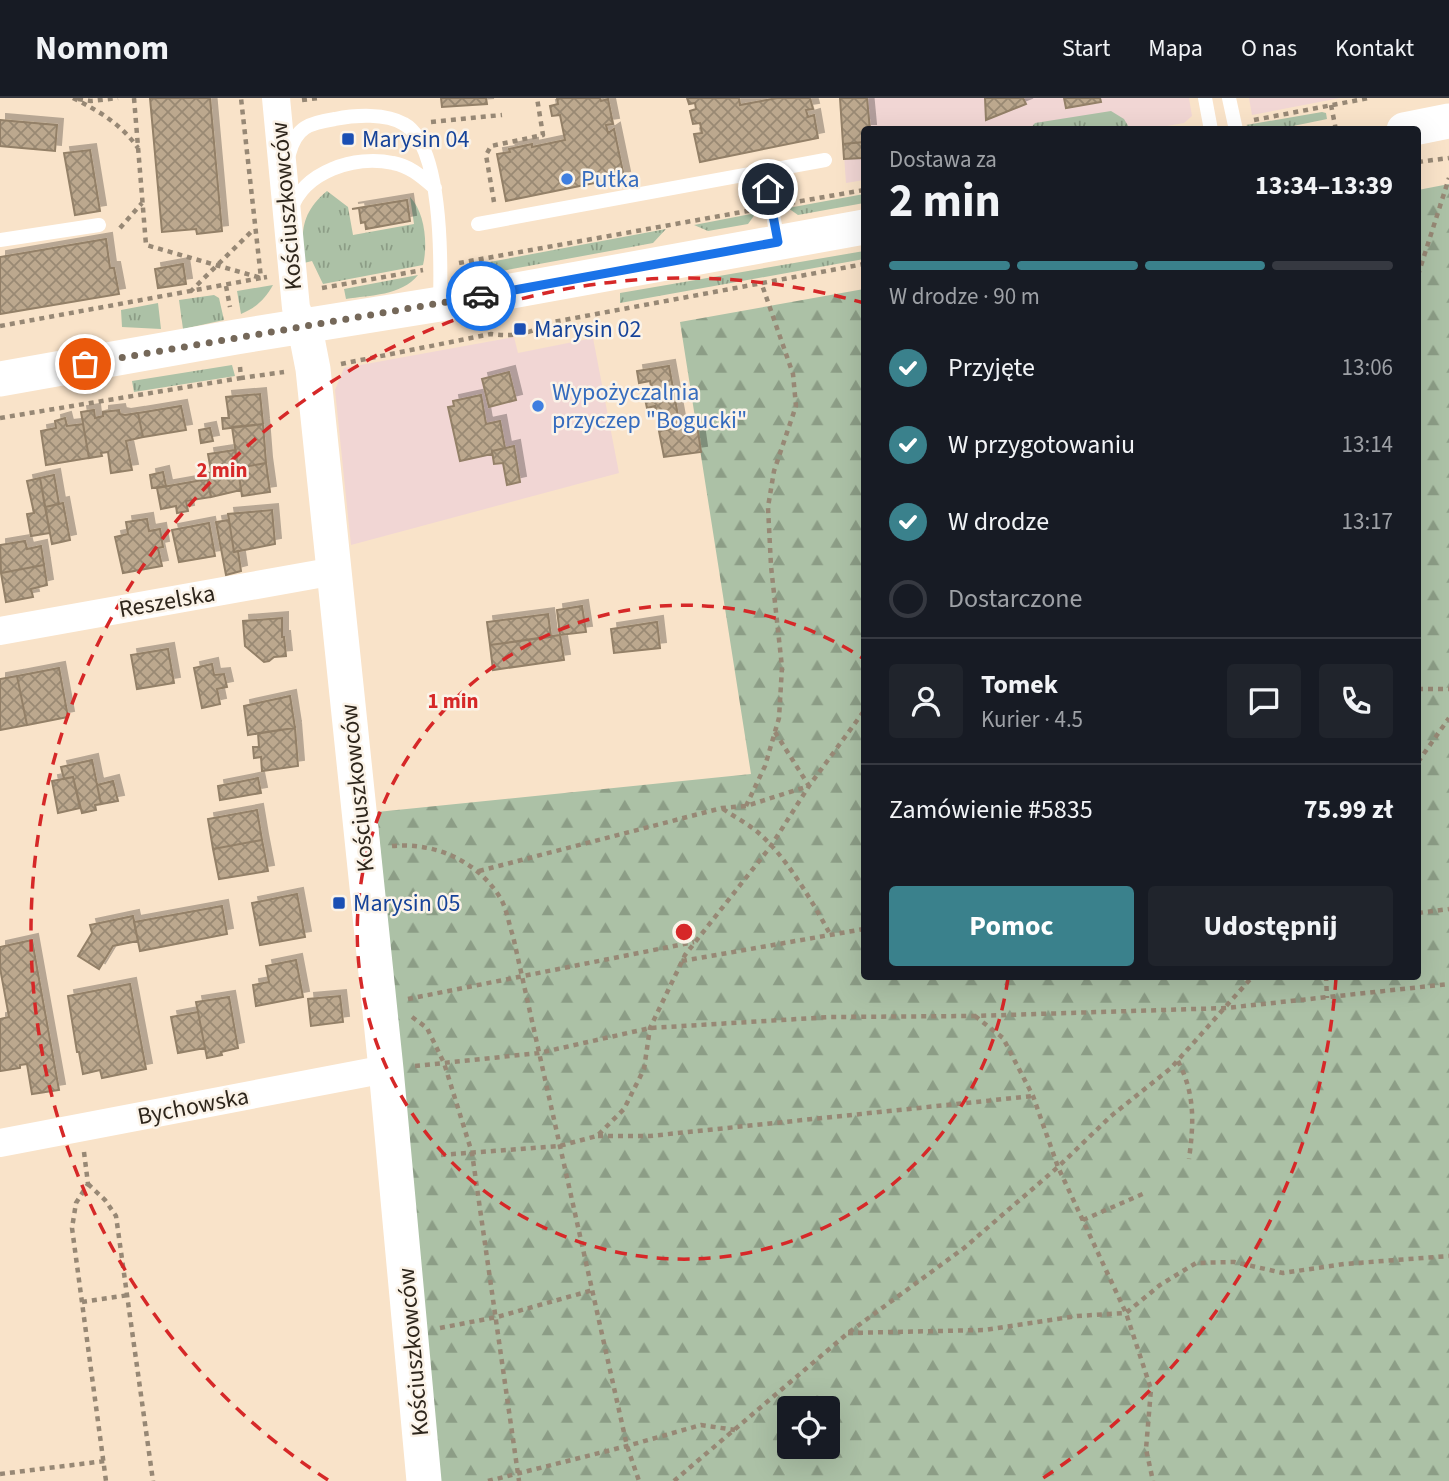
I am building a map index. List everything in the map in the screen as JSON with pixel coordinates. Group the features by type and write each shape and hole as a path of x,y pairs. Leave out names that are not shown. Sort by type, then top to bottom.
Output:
{"street":[{"name":"Kościuszkowców","path":"276,98 296,308 305,328 313,369 335,572 386,1069 424,1481"},
{"path":"1421,127 1449,121"},
{"path":"0,379 236,337 305,328 861,228"},
{"name":"Reszelska","path":"0,631 335,572"},
{"name":"Bychowska","path":"0,1143 386,1069"}],"lane":[{"path":"1205,98 1210,126"},
{"path":"1229,98 1235,126"},
{"path":"283,174 294,137 313,123 343,117 379,117 405,124 422,146 436,189 441,267 440,304"},
{"path":"478,224 825,160"},
{"path":"286,222 295,196 310,182 330,169 358,161 392,163 414,171 436,189"},
{"path":"764,245 772,206 765,171"},
{"path":"0,240 99,225"}],"path":[{"path":"74,98 91,101 118,98"},
{"path":"74,98 104,114 128,133 138,148"},
{"path":"134,98 146,246 261,278"},
{"path":"241,98 261,278"},
{"path":"494,202 486,155 491,146 543,135 537,98"},
{"path":"1235,126 1368,98"},
{"path":"1331,105 1335,126"},
{"path":"427,123 502,115"},
{"path":"1421,162 1449,158"},
{"path":"1421,266 1449,178"},
{"path":"318,283 322,289 861,191"},
{"path":"190,292 254,229"},
{"path":"746,806 765,766 779,719 782,667 771,566 768,506 774,471 796,406 793,374 761,283 764,245"},
{"path":"0,418 241,378 313,369 491,334 508,336 536,331 548,323 861,265"},
{"path":"0,326 270,277"},
{"path":"236,337 241,378"},
{"path":"1421,689 1449,689"},
{"path":"597,1136 624,1109 644,1069 650,1028 681,961 771,846 809,786 861,718"},
{"path":"1421,758 1449,718"},
{"path":"775,732 809,786"},
{"path":"479,871 722,808 746,806 809,786"},
{"path":"722,808 756,831 771,846 811,897 830,934"},
{"path":"364,849 400,846 433,848 479,871 502,901 522,977 627,1446 639,1481"},
{"path":"1421,913 1449,909"},
{"path":"681,961 861,929"},
{"path":"379,1004 695,942"},
{"path":"674,1481 848,1333 964,1248 1058,1167 1111,1116 1178,1061 1250,980"},
{"path":"1326,980 1328,998"},
{"path":"386,1069 539,1053 650,1028 831,1017 974,1016 1226,1008 1449,984"},
{"path":"379,1004 403,1010 427,1028 444,1063 472,1153 519,1481"},
{"path":"974,1016 1003,1038 1033,1096 1058,1167 1126,1313 1151,1390 1146,1449 1153,1481"},
{"path":"1178,1061 1188,1080 1193,1112 1189,1159"},
{"path":"441,1155 559,1146 597,1136 650,1136 1033,1096"},
{"path":"106,1481 72,1228 76,1203 88,1184 105,1200 116,1216 153,1481"},
{"path":"1083,1220 1145,1193"},
{"path":"848,1333 984,1330 1077,1316 1126,1313 1160,1285 1196,1263 1234,1262 1283,1273 1356,1262 1449,1256"},
{"path":"411,1333 497,1317 593,1290"},
{"path":"82,1302 129,1295"},
{"path":"488,1481 701,1425 735,1430"},
{"path":"0,1475 105,1461"}],"shaded area":[{"path":"840,98 1189,98 1192,116 1184,123 1167,126 861,126 861,180 846,183"},
{"path":"1249,98 1340,98 1252,115"},
{"path":"514,337 518,353 593,338 619,473 351,545 335,390 344,368"}],"green space":[{"path":"1111,111 1124,119 1128,126 1032,126 1035,123"},
{"path":"1322,112 1326,113 1327,119 1291,126 1246,125"},
{"path":"1449,184 1449,1481 435,1481 377,812 751,774 680,322 861,290 861,980 1421,980 1421,189"},
{"path":"327,191 348,207 353,235 414,224 410,197 419,211 424,229 423,265 323,284 312,261 304,263 303,232 312,207"},
{"path":"861,195 861,204 798,215 788,208"},
{"path":"756,213 748,224 708,231 694,225"},
{"path":"666,229 653,243 491,273 468,266"},
{"path":"861,252 861,260 620,303 620,293"},
{"path":"418,275 394,291 346,299 344,289"},
{"path":"273,285 260,302 241,314 237,291"},
{"path":"214,295 219,298 224,320 183,329 179,300"},
{"path":"158,303 161,329 122,327 121,310"},
{"path":"232,365 235,376 134,392 132,381"}],"building":[{"path":"150,98 210,98 222,231 197,234 196,229 162,232"},
{"path":"441,98 486,98 487,104 442,107"},
{"path":"557,98 600,98 601,101 608,99 613,124 606,125 608,133 614,129 624,177 506,201 497,154 532,144 532,147 565,140 560,115 552,116 550,106 558,104"},
{"path":"687,98 739,98 740,105 777,98 810,98 813,109 806,110 808,117 814,115 818,138 700,162 694,134 702,133 700,123 693,124 690,111 696,109 695,103 689,104"},
{"path":"840,98 867,98 870,126 861,126 861,142 843,144"},
{"path":"985,98 1023,98 1026,104 986,120"},
{"path":"1064,98 1100,98 1101,102 1066,108"},
{"path":"0,120 57,125 55,151 0,146"},
{"path":"861,142 861,158 844,159 843,144"},
{"path":"90,150 100,211 75,215 64,153"},
{"path":"407,200 410,221 366,229 365,222 361,223 359,208 352,209"},
{"path":"106,239 110,268 114,268 119,294 0,314 0,257"},
{"path":"183,264 186,284 158,288 155,269"},
{"path":"669,366 680,427 659,431 655,406 647,408 645,399 653,397 650,381 639,383 637,371"},
{"path":"509,372 516,400 489,407 482,379"},
{"path":"260,394 263,424 223,429 222,418 229,418 226,397"},
{"path":"481,395 486,424 500,421 505,448 492,451 492,454 460,461 448,407 454,406 453,401"},
{"path":"181,406 186,430 143,437 138,413"},
{"path":"94,410 95,418 103,416 103,412 119,410 120,414 125,415 138,413 143,437 126,441 132,470 111,473 108,452 89,458 81,412"},
{"path":"65,418 67,426 83,424 89,458 46,465 41,431 56,428 55,421"},
{"path":"263,424 266,463 238,468 232,427"},
{"path":"697,424 701,452 664,457 659,431"},
{"path":"210,428 213,441 201,443 199,430"},
{"path":"514,446 520,482 507,485 503,463 494,464 492,451"},
{"path":"235,450 238,468 211,471 208,454"},
{"path":"266,463 270,492 242,496 238,468"},
{"path":"238,468 241,490 211,497 206,473"},
{"path":"163,472 166,486 152,488 150,475"},
{"path":"54,475 59,504 45,507 40,478"},
{"path":"40,478 50,533 31,536 27,514 34,513 27,481"},
{"path":"208,479 211,497 186,501 188,511 177,513 176,506 161,509 157,488"},
{"path":"63,503 70,540 52,544 45,507"},
{"path":"272,510 275,544 234,552 228,514"},
{"path":"147,519 149,531 160,529 163,547 158,548 162,566 123,573 115,537 128,534 126,522"},
{"path":"229,520 234,552 238,551 241,571 226,575 216,522"},
{"path":"209,523 215,556 179,562 172,530"},
{"path":"25,541 27,549 41,546 44,565 1,573 0,545"},
{"path":"44,565 47,585 31,589 33,597 6,602 1,573"},
{"path":"582,606 586,632 560,635 557,610"},
{"path":"548,614 551,637 490,645 487,622"},
{"path":"282,618 286,656 274,657 264,662 245,646 243,621"},
{"path":"657,622 660,648 614,653 611,629"},
{"path":"560,635 564,660 493,670 490,645"},
{"path":"168,649 174,683 137,689 131,655"},
{"path":"212,664 214,675 224,674 227,687 217,689 220,704 202,708 194,668"},
{"path":"59,668 68,717 27,725 17,676"},
{"path":"17,676 27,725 0,730 0,679"},
{"path":"290,696 295,728 248,735 244,706"},
{"path":"295,728 298,766 262,771 261,757 254,758 253,747 259,747 258,733"},
{"path":"92,760 101,804 95,805 96,810 82,813 73,777 64,779 61,767"},
{"path":"73,777 80,808 58,813 52,781"},
{"path":"258,778 261,793 220,800 218,786"},
{"path":"113,781 118,801 101,804 97,785"},
{"path":"257,810 262,840 213,849 208,819"},
{"path":"262,840 268,871 219,879 213,849"},
{"path":"297,894 305,937 260,945 252,903"},
{"path":"222,906 227,934 140,951 134,922"},
{"path":"133,916 138,941 113,946 99,969 78,956 92,933 90,925"},
{"path":"32,940 59,1090 32,1094 27,1064 20,1065 20,1068 0,1071 0,1019 9,1017 0,968 0,947"},
{"path":"296,960 303,997 256,1006 253,985 269,982 266,966"},
{"path":"130,984 146,1069 102,1078 100,1070 83,1074 68,996"},
{"path":"340,996 343,1022 311,1026 308,999"},
{"path":"229,997 238,1048 207,1058 196,1002"},
{"path":"198,1012 205,1048 178,1053 171,1017"}],"way so far":[{"path":"85,364 481,296"}],"place":[{"name":"Marysin 04","path":"348,139"},
{"name":"Putka","path":"567,179"},
{"name":"Marysin 02","path":"520,329"},
{"name":"Wypożyczalnia przyczep \"Bogucki\"","path":"538,406"},
{"name":"Marysin 05","path":"339,903"}],"route":[{"path":"481,296 778,242 768,189"}]}
